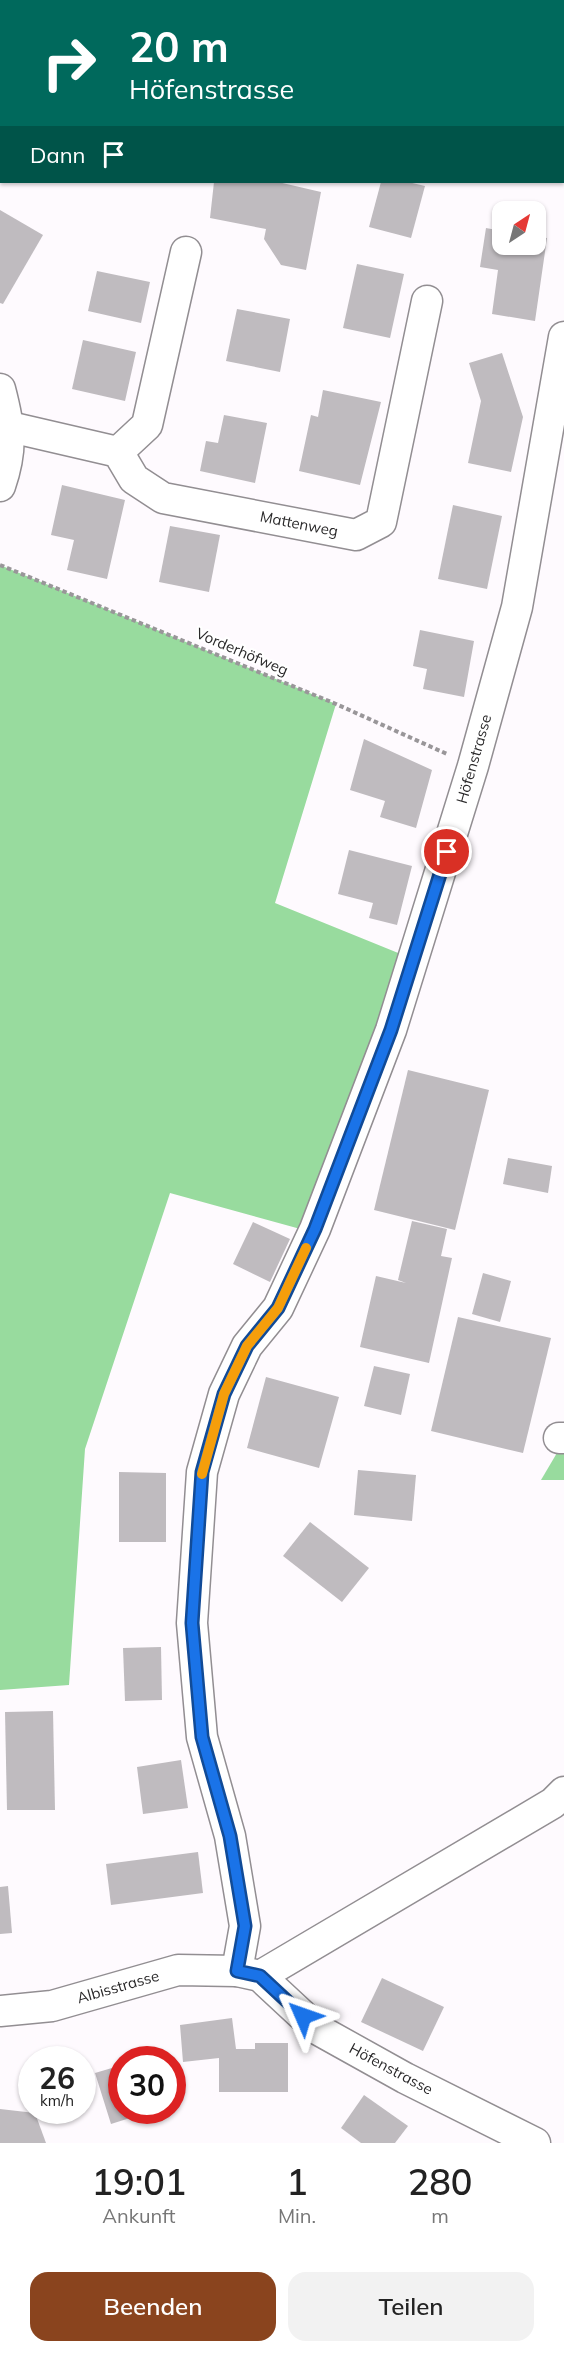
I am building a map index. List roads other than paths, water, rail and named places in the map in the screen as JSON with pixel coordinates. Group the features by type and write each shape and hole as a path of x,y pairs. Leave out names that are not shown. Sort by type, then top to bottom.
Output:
{"street":[{"path":"10,427 118,452 147,425 186,252"},
{"name":"Mattenweg","path":"118,452 134,479 163,498 356,535 381,522 427,300"},
{"name":"Höfenstrasse","path":"535,2143 405,2078 317,2029 249,1973 245,1926 230,1836 202,1737 192,1623 202,1472 224,1394 247,1346 278,1308 315,1229 391,1030 473,766 517,607 564,337"},
{"path":"0,389 10,427 9,460 0,486"},
{"path":"249,1973 553,1803 564,1792"},
{"name":"Albisstrasse","path":"0,2011 52,2006 178,1970 249,1973"}]}
